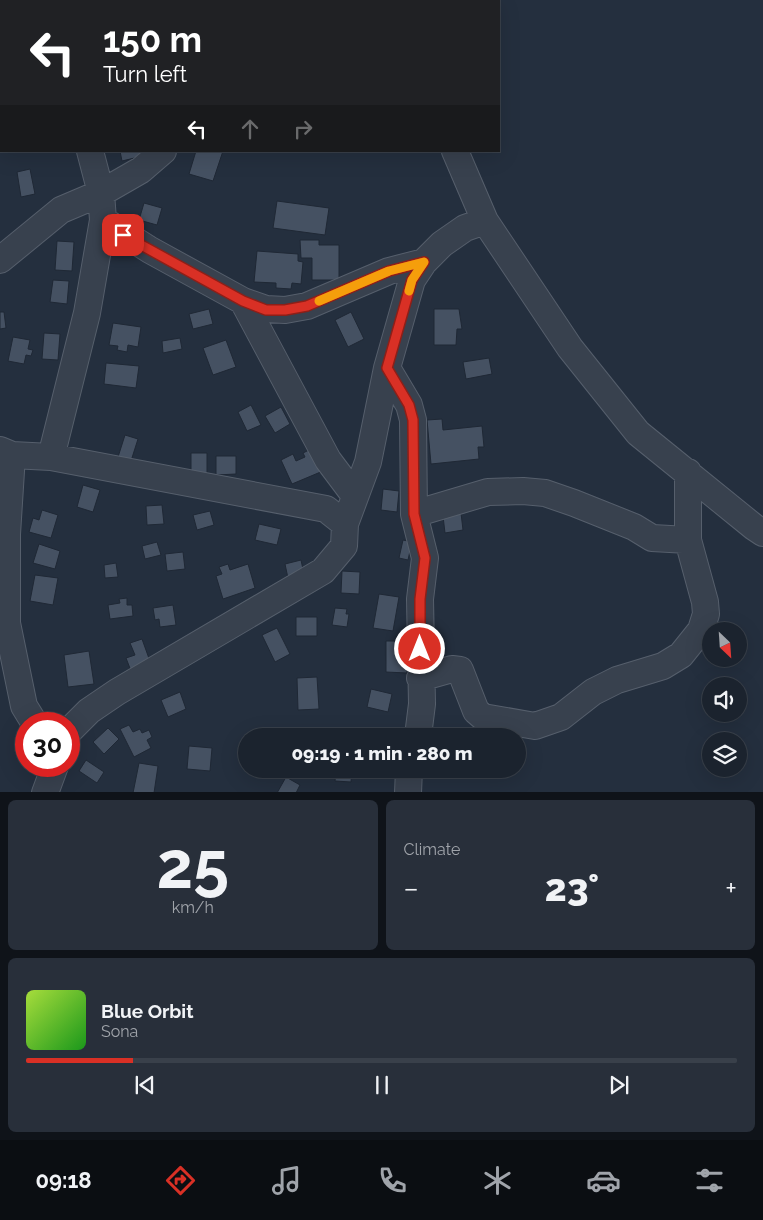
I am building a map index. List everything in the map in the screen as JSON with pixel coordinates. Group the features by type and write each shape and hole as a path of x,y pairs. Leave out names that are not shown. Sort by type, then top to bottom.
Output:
{"street":[{"path":"51,457 87,313 103,220 102,193 90,152"},
{"path":"0,260 62,210 102,193 141,170 162,152"},
{"path":"455,152 485,221 570,348 638,433 763,533"},
{"path":"103,220 150,250 243,301 266,310 285,310 307,306 389,271 424,262"},
{"path":"80,721 117,692 323,571 344,546 345,524 368,462 387,368 412,280 424,262 442,244 466,228 485,221"},
{"path":"243,301 328,460 355,496"},
{"path":"387,368 409,405 413,420 414,514 425,558 420,599 420,678 422,704 419,728"},
{"path":"28,712 24,706 7,623 6,453 51,457 326,509 345,524"},
{"path":"420,678 452,669 460,670 476,711 484,717 534,726 561,717 593,692 617,680 663,666 690,646 701,630 706,614 705,602 688,540 688,472"},
{"path":"414,514 488,492 545,493 634,527 652,538 688,540"},
{"path":"45,792 50,777"},
{"path":"408,792 409,778"}],"building":[{"path":"120,152 151,152 151,154 122,161"},
{"path":"196,152 223,152 213,181 189,174"},
{"path":"30,169 35,194 21,197 17,172"},
{"path":"277,201 329,208 325,235 273,228"},
{"path":"144,203 162,208 157,225 139,220"},
{"path":"300,240 319,240 319,245 339,245 339,280 312,280 312,258 301,258"},
{"path":"57,241 74,242 72,271 55,270"},
{"path":"257,251 298,254 298,261 303,262 301,284 292,283 291,289 276,288 276,283 254,282"},
{"path":"53,280 69,281 67,304 50,302"},
{"path":"209,309 213,324 193,329 189,314"},
{"path":"434,309 459,309 462,329 457,329 456,345 434,345"},
{"path":"0,312 4,312 6,328 0,329"},
{"path":"351,312 364,339 348,347 335,320"},
{"path":"113,323 141,327 138,347 128,345 127,352 117,350 118,346 109,345"},
{"path":"44,333 60,334 58,360 42,359"},
{"path":"13,337 30,340 28,349 33,350 31,356 26,355 24,364 8,361"},
{"path":"180,338 182,349 163,353 162,341"},
{"path":"226,340 236,367 213,375 203,348"},
{"path":"489,358 492,374 466,379 463,362"},
{"path":"106,363 139,366 136,388 104,384"},
{"path":"251,405 261,425 247,431 238,412"},
{"path":"281,407 290,424 275,433 265,416"},
{"path":"442,419 443,430 482,426 484,447 478,447 479,459 431,464 427,420"},
{"path":"125,435 138,439 131,461 118,457"},
{"path":"313,448 323,471 292,484 281,460 293,454 296,461 305,457 303,453"},
{"path":"191,453 207,453 207,475 191,475"},
{"path":"216,456 236,456 236,474 216,475"},
{"path":"83,485 100,490 93,512 77,507"},
{"path":"383,489 399,491 397,512 381,510"},
{"path":"162,505 164,524 147,525 146,506"},
{"path":"42,510 58,515 51,538 29,532 33,518 39,520"},
{"path":"210,511 214,525 197,530 193,515"},
{"path":"461,513 463,530 445,533 443,516"},
{"path":"259,524 281,529 277,545 255,540"},
{"path":"403,540 412,542 408,560 399,558"},
{"path":"157,542 161,555 145,559 142,546"},
{"path":"39,544 60,551 55,569 33,563"},
{"path":"183,552 185,569 167,571 165,554"},
{"path":"301,560 305,579 289,583 285,564"},
{"path":"116,563 118,577 105,578 104,565"},
{"path":"228,564 230,570 248,564 255,588 223,599 216,576 222,574 219,567"},
{"path":"342,571 360,572 359,594 341,593"},
{"path":"35,575 58,578 53,605 30,601"},
{"path":"379,594 399,597 393,631 373,628"},
{"path":"127,598 127,605 132,605 133,616 110,619 108,605 120,603 119,599"},
{"path":"173,605 176,625 160,627 159,619 155,620 153,608"},
{"path":"335,608 347,609 346,614 349,614 347,627 332,625"},
{"path":"296,617 317,617 317,636 296,636"},
{"path":"277,628 290,654 275,662 262,635"},
{"path":"142,639 151,664 131,671 126,658 135,655 130,643"},
{"path":"386,641 407,641 407,673 386,672"},
{"path":"89,651 94,684 68,687 64,655"},
{"path":"317,677 319,709 298,710 297,678"},
{"path":"371,689 392,694 388,712 367,707"},
{"path":"180,692 186,709 168,717 161,700"},
{"path":"129,725 133,732 140,729 142,733 149,730 152,737 147,740 151,748 134,757 120,729"},
{"path":"108,728 119,739 104,754 93,742"},
{"path":"189,746 212,748 210,771 187,769"},
{"path":"86,760 104,772 97,783 80,772"},
{"path":"139,763 158,766 154,792 133,792"},
{"path":"285,778 288,778 300,785 296,792 278,792"},
{"path":"335,778 351,778 351,782 335,781"}],"slow traffic":[{"path":"319,301 389,271 408,264 424,262 412,280 409,291"}],"route":[{"path":"123,235 243,301 266,310 285,310 307,306 389,271 408,264 424,262 412,280 387,368 402,390 413,420 414,514 423,542 425,558 420,599 420,649"}]}
